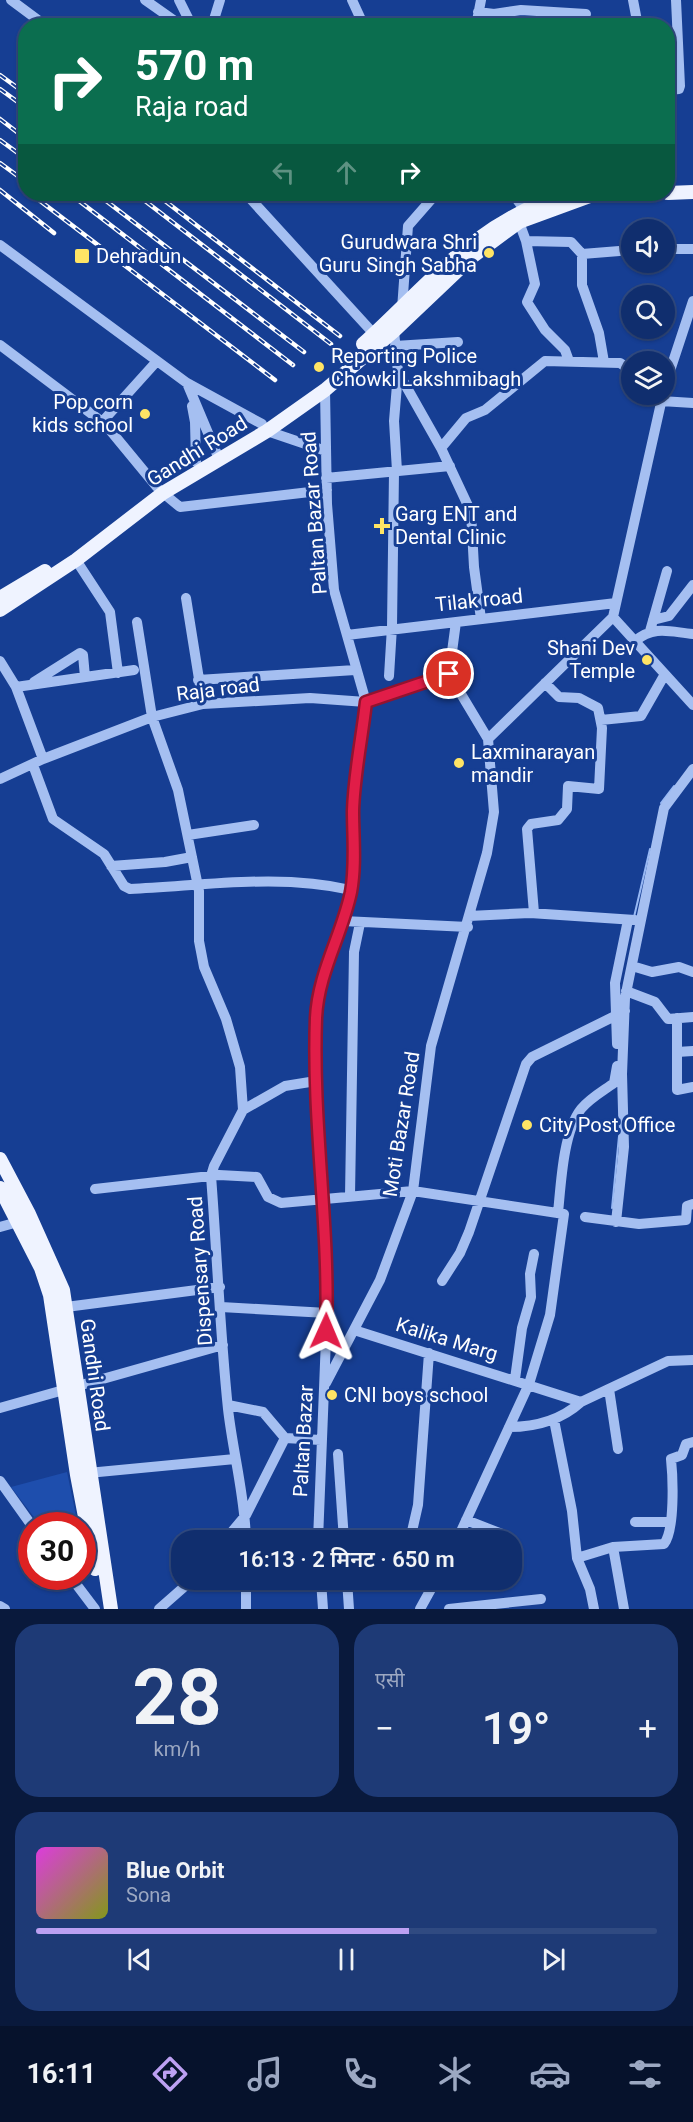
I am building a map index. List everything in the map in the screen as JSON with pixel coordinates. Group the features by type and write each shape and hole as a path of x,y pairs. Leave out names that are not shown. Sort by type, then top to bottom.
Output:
{"main road":[{"path":"675,184 693,184"},
{"path":"675,193 693,192"},
{"path":"404,314 522,216 552,201"},
{"path":"522,216 573,201"},
{"name":"Gandhi Road","path":"264,428 320,384 374,334 404,314"},
{"name":"Gandhi Road","path":"0,598 67,557 160,490 326,390 394,331 404,314"},
{"name":"Gandhi Road","path":"0,610 76,560 196,462 218,455"},
{"name":"Gandhi Road","path":"0,1159 63,1290 77,1475 103,1609"},
{"name":"Gandhi Road","path":"0,1188 41,1268 50,1295 88,1473 111,1609"}],"street":[{"path":"11,0 35,18"},
{"path":"145,0 171,18"},
{"path":"179,0 188,18"},
{"path":"214,18 220,0"},
{"path":"352,0 360,18"},
{"path":"477,18 481,0"},
{"path":"633,0 636,18"},
{"path":"675,89 679,89 680,86 676,0"},
{"path":"478,12 494,14 521,10 554,18"},
{"path":"570,18 586,14"},
{"path":"252,201 374,334"},
{"path":"404,314 408,226 430,201"},
{"path":"516,201 522,216 535,284 526,302 545,330 565,350 568,361"},
{"path":"526,241 571,242 582,254 582,285 599,333 604,362"},
{"path":"0,245 187,382 264,428 326,452"},
{"path":"675,249 693,249"},
{"path":"582,254 621,251"},
{"path":"675,356 693,301"},
{"path":"389,676 396,471 394,421 398,372 394,331"},
{"path":"395,346 458,342"},
{"path":"0,345 102,422 160,490 180,507 327,490"},
{"path":"102,422 157,361"},
{"path":"441,448 466,418 485,410 540,363 568,361 621,364"},
{"path":"398,372 441,448 471,512 474,567 481,619"},
{"path":"187,382 218,455"},
{"path":"187,382 195,422 196,462"},
{"name":"Paltan Bazar Road","path":"326,390 326,477 334,590 366,702"},
{"path":"675,400 693,403"},
{"path":"456,622 449,674 488,739 613,616 660,405"},
{"path":"326,477 450,466"},
{"path":"76,560 110,612 118,673"},
{"path":"650,631 667,571"},
{"path":"653,620 669,616 693,585"},
{"path":"186,598 203,704"},
{"name":"Tilak road","path":"347,635 392,627 456,622 616,603"},
{"path":"613,616 693,705"},
{"path":"137,622 152,717 178,790 198,886 199,941 204,967 226,1019 240,1067 243,1110 285,1086 316,1081"},
{"path":"635,641 650,631 668,629 693,634"},
{"path":"30,685 80,653 83,655 85,677"},
{"path":"0,661 16,687 43,759"},
{"path":"16,687 134,670"},
{"path":"198,680 355,670"},
{"name":"Raja road","path":"0,779 43,759 152,717 203,704 310,698 366,702 449,674"},
{"path":"601,720 641,716 665,674"},
{"path":"534,913 527,829 531,824 558,820 567,809 568,786 599,789 601,720 596,706 579,698 559,697 545,683"},
{"name":"Paltan Bazar","path":"318,1530 327,1313 324,1199 316,1081 316,1017 319,990 343,921 351,890 355,840 353,809 366,702"},
{"name":"Moti Bazar Road","path":"324,1386 380,1280 413,1191 431,1046 487,853 494,812 488,739"},
{"path":"33,765 53,819 105,854 111,866 130,889 277,882 323,884 351,890"},
{"path":"558,1213 564,1161 580,1111 592,1098 614,1083 620,1013 632,966 664,808 693,769"},
{"path":"188,835 254,825"},
{"path":"111,866 165,862 192,857"},
{"path":"343,921 360,923 468,921 534,913 641,921"},
{"path":"616,1222 624,1147 620,1013 615,983 628,920"},
{"path":"350,1196 354,952 360,923"},
{"path":"632,966 652,972 679,967 693,972"},
{"path":"626,992 655,1002 668,1019 693,1017"},
{"path":"442,1281 460,1253 526,1064 532,1057 620,1013"},
{"path":"677,1018 677,1090 693,1087"},
{"path":"677,1052 693,1051"},
{"name":"Dispensary Road","path":"243,1110 211,1176 228,1405 235,1459 246,1515 246,1530"},
{"path":"95,1189 211,1176 257,1177 268,1197 276,1202 413,1191 564,1214 550,1315 530,1384 462,1530"},
{"path":"585,1217 650,1224 686,1220 687,1206 693,1204"},
{"path":"0,1227 18,1222"},
{"path":"515,1379 522,1328 531,1297 530,1274 534,1254"},
{"path":"66,1307 220,1287"},
{"path":"221,1307 327,1313"},
{"name":"Kalika Marg","path":"354,1330 515,1379 581,1402"},
{"path":"0,1408 223,1345"},
{"path":"412,1530 418,1505 429,1353"},
{"path":"509,1426 527,1427 554,1420 581,1402 668,1361 693,1360"},
{"path":"609,1389 618,1449"},
{"path":"228,1405 263,1412 285,1438 321,1440"},
{"path":"554,1420 572,1511 578,1558 588,1581 594,1609"},
{"path":"233,1530 246,1515 285,1438"},
{"path":"578,1558 613,1547 664,1544 668,1539 671,1459 682,1455 686,1444 693,1442"},
{"path":"338,1454 343,1530"},
{"path":"88,1473 235,1459"},
{"path":"0,1481 22,1512"},
{"path":"466,1520 492,1530"},
{"path":"635,1522 669,1522"},
{"path":"613,1547 624,1609"},
{"path":"81,1590 95,1609"},
{"path":"159,1609 181,1590"},
{"path":"246,1590 246,1609"},
{"path":"322,1590 323,1609"},
{"path":"348,1590 349,1609"},
{"path":"420,1609 430,1590"},
{"path":"448,1609 541,1599"},
{"path":"0,1606 5,1609"}],"shaded area":[{"path":"67,1472 75,1512 30,1512 11,1487"}],"waterway":[{"path":"661,803 674,786"},
{"path":"634,917 650,849"},
{"path":"612,1208 619,1136"}],"railway":[{"path":"0,75 18,88"},
{"path":"0,89 18,102"},
{"path":"0,119 18,133"},
{"path":"0,140 18,153"},
{"path":"0,163 18,176"},
{"path":"0,190 54,233"},
{"path":"40,201 275,380"},
{"path":"79,201 293,365"},
{"path":"106,201 304,352"},
{"path":"145,201 331,344"},
{"path":"165,201 340,336"}],"place":[{"name":"Gurudwara Shri Guru Singh Sabha","path":"489,253"},
{"name":"Dehradun","path":"82,256"},
{"name":"Reporting Police Chowki Lakshmibagh","path":"319,367"},
{"name":"Pop corn kids school","path":"145,414"},
{"name":"Garg ENT and Dental Clinic","path":"382,526"},
{"name":"Shani Dev Temple","path":"647,660"},
{"name":"Laxminarayan mandir","path":"459,763"},
{"name":"City Post Office","path":"527,1125"},
{"name":"CNI boys school","path":"332,1395"}],"route":[{"path":"326,1331 324,1199 316,1081 316,1017 319,990 343,921 351,890 355,840 353,809 366,702 449,674"}]}
